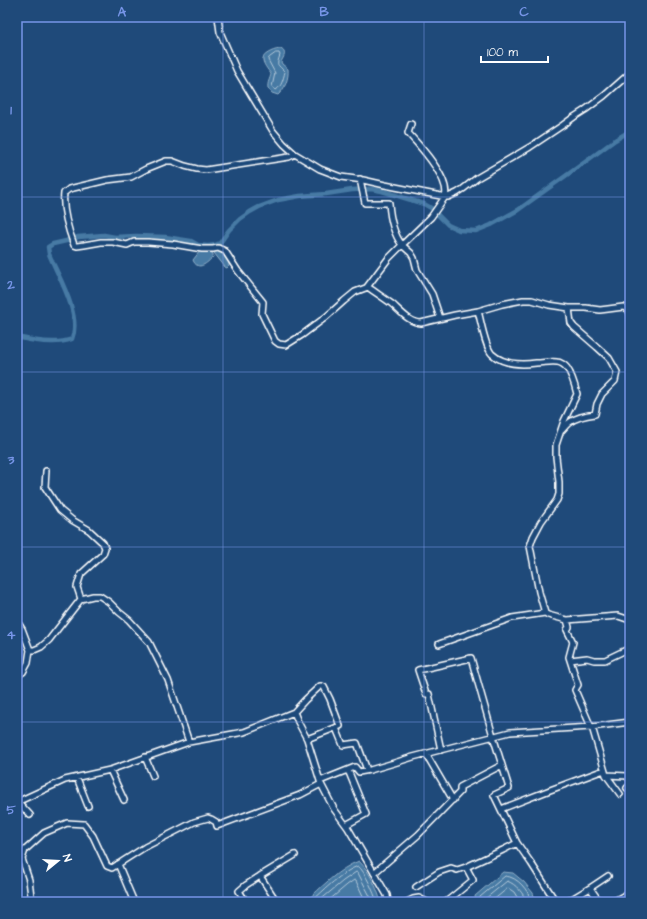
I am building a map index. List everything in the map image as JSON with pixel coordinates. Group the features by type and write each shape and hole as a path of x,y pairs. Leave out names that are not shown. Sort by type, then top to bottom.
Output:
{"street":[{"path":"218,17 220,32 237,71 273,131 295,154 320,169 340,177 360,179 445,197 448,197 463,189 477,178 563,126 604,96 630,73"},
{"path":"295,154 289,157 206,170 196,169 172,161 166,161 131,177 107,180 69,190 64,193 63,201 67,222 74,245 77,246 101,242 113,242 127,245 134,242 148,242 173,244 202,250 218,248 225,251 238,271 263,302 262,314 275,341 279,344 286,345 326,317 355,292 367,287 388,259 432,217 445,197 445,185 438,170 408,132 411,124"},
{"path":"360,179 365,203 389,203 390,218 398,239 414,258 418,270 432,294 440,318"},
{"path":"367,287 405,316 417,323 478,311 523,300 532,300 549,305 569,308 608,309 624,307 628,309 630,313"},
{"path":"560,431 576,419 595,414 597,404 602,394 615,380 617,372 609,358 571,323 569,308"},
{"path":"478,311 491,354 511,364 559,362 567,368 577,394 564,421 556,445 559,494 557,500 533,536 530,546 539,592 545,613"},
{"path":"46,471 45,487 60,510 88,530 103,543 105,548 103,554 80,574 77,587 81,599"},
{"path":"30,650 41,647 49,640 81,599 100,596 129,620 149,642 168,680 189,742"},
{"path":"439,644 512,618 545,613 567,620 618,616 630,620"},
{"path":"17,620 30,650 28,662 23,672 17,676"},
{"path":"567,620 569,627 567,630 573,642 569,657 578,685 575,690 591,727 605,773 620,794"},
{"path":"570,660 587,658 594,660 605,660 630,648"},
{"path":"441,750 429,694 426,694 418,670 471,658 509,788 494,795 517,843 556,902"},
{"path":"30,815 17,802 65,780 110,770 189,742 244,732 294,712 320,686 322,686 330,699 340,726 306,738"},
{"path":"294,712 306,738 320,783 334,809 346,825 387,895 388,902"},
{"path":"34,902 31,896 30,880 22,859 25,850 44,833 67,823 84,824 93,836 107,866 112,868 145,847 194,822 205,818 211,819 216,822 217,826 300,795 320,783 355,767 359,772 510,732 591,727 630,722"},
{"path":"336,728 343,745 356,743 367,770"},
{"path":"426,754 452,800"},
{"path":"145,757 153,776"},
{"path":"374,873 418,835 460,792 460,787 502,765"},
{"path":"110,770 124,800"},
{"path":"346,825 366,814 348,770"},
{"path":"501,809 550,790 605,773 628,776 630,781"},
{"path":"77,778 88,806"},
{"path":"630,785 627,788 630,792"},
{"path":"416,887 439,872 451,868 457,870 466,867 517,843"},
{"path":"246,902 239,891 260,876 295,855"},
{"path":"118,864 134,902"},
{"path":"448,901 473,880 466,867"},
{"path":"260,876 277,902"},
{"path":"567,902 608,876"},
{"path":"590,888 600,902"},
{"path":"613,902 630,892"},
{"path":"407,902 419,898 427,902"}],"water":[{"path":"281,49 283,50 284,56 281,62 288,69 288,72 285,87 278,95 272,93 268,88 271,74 264,64 263,58 266,54"},
{"path":"221,250 229,261 229,266 227,268 214,253 214,251"},
{"path":"200,251 209,251 213,254 213,257 205,264 200,266 195,264 193,260"},
{"path":"359,861 373,880 381,902 305,902 337,873"},
{"path":"503,872 513,873 524,882 533,893 536,902 476,902 475,896"}],"waterway":[{"path":"17,337 52,342 72,339 74,319 68,296 49,254 48,247 53,244 78,237 104,235 115,237 165,237 191,241 198,245 215,245 220,243 229,230 240,219 259,207 278,200 300,196 371,189 424,204 431,208 448,225 459,230 476,231 491,225 518,210 615,140 630,131"}]}
